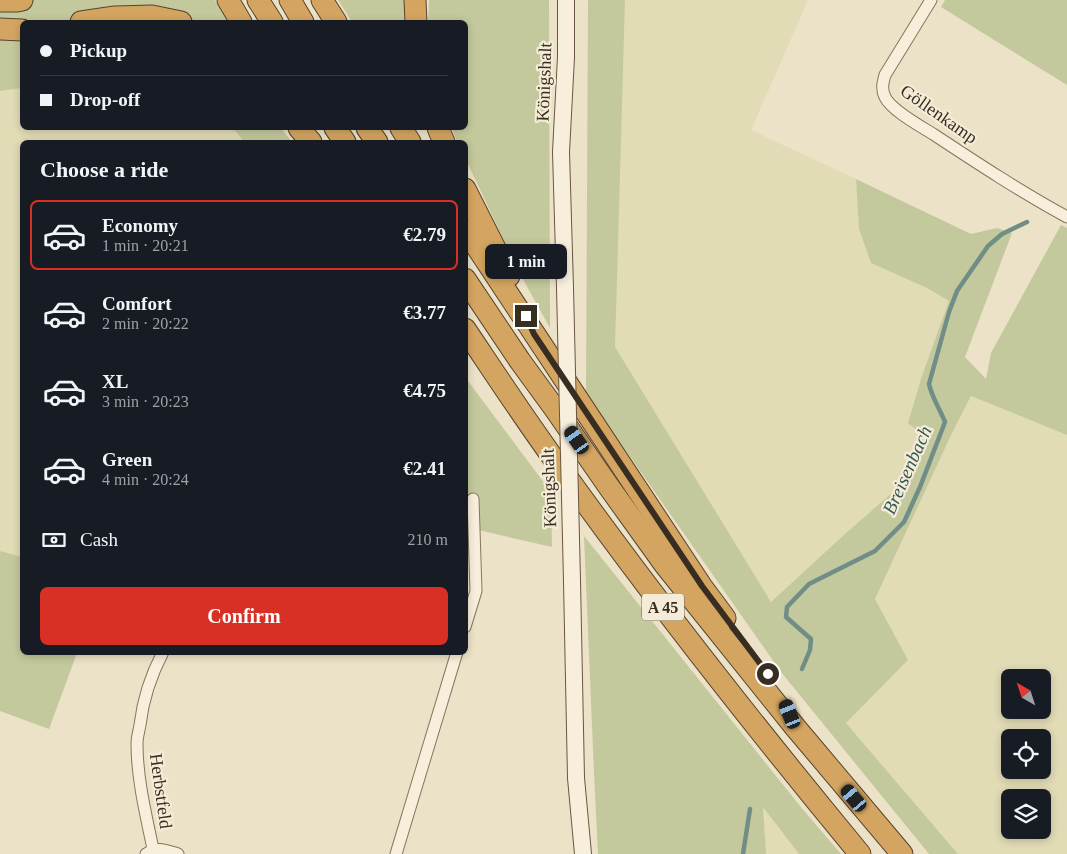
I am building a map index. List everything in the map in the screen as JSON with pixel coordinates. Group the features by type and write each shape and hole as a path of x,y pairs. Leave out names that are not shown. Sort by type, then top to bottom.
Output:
{"highway":[{"path":"0,1 22,0"},
{"path":"228,0 241,20"},
{"path":"258,0 271,20"},
{"path":"290,0 302,20"},
{"path":"322,0 335,20"},
{"path":"415,0 416,20"},
{"path":"95,20 115,17 152,16 171,20"},
{"path":"0,28 20,30"},
{"path":"301,130 309,140"},
{"path":"468,195 504,265 534,334"},
{"path":"468,234 702,586 779,689 795,727"},
{"name":"A 45","path":"468,283 520,361 665,565 795,727 902,854"},
{"name":"A 45","path":"468,333 558,466 648,587 760,731 860,854"},
{"path":"468,358 558,466"}],"main road":[{"name":"Königshalt","path":"566,0 566,57 561,152 576,778 583,854"}],"street":[{"name":"Göllenkamp","path":"931,0 885,75 882,86 884,96 904,116 1067,217"},
{"path":"468,617 476,591 474,499"},
{"name":"Herbstfeld","path":"149,852 137,742 146,692 162,655"},
{"path":"396,854 456,655"},
{"path":"149,852 164,850 178,854"}],"shaded area":[{"path":"625,0 808,0 751,130 856,179 859,229 871,263 927,288 950,301 922,376 925,436 908,479 771,602 614,347"},
{"path":"20,88 20,130 235,130 242,140 20,140 20,556 0,551 0,91"},
{"path":"971,396 1067,435 1067,854 958,854 846,723 908,660 875,599"},
{"path":"763,806 799,854 766,854"}],"green space":[{"path":"0,0 215,0 228,20 20,20 20,88 0,91"},
{"path":"338,0 408,0 406,20 351,20"},
{"path":"429,0 549,0 550,328 519,272 468,164 468,140 456,140 453,130 468,130 468,20 428,20"},
{"path":"588,0 625,0 615,347 771,602 908,479 924,436 908,423 922,376 949,301 927,288 871,263 859,229 856,179 971,234 997,228 1012,233 965,357 986,379 991,353 1061,225 1067,228 1067,435 971,396 875,599 908,660 846,723 958,854 929,854 781,672 586,394"},
{"path":"945,0 1067,0 1067,85 941,7"},
{"path":"235,130 283,130 290,140 242,140"},
{"path":"468,381 551,492 552,547 468,528"},
{"path":"584,536 800,806 841,854 799,854 763,807 766,854 598,854"},
{"path":"0,551 20,556 20,655 76,655 49,729 0,711"}],"waterway":[{"name":"Breisenbach","path":"802,669 810,650 811,639 786,617 787,607 809,584 875,551 904,522 920,487 945,422 929,384 949,312 957,291 988,246 1002,234 1027,222"},
{"name":"Breisenbach","path":"743,854 750,809"}],"route":[{"path":"526,316 534,334 702,586 768,674"}]}
